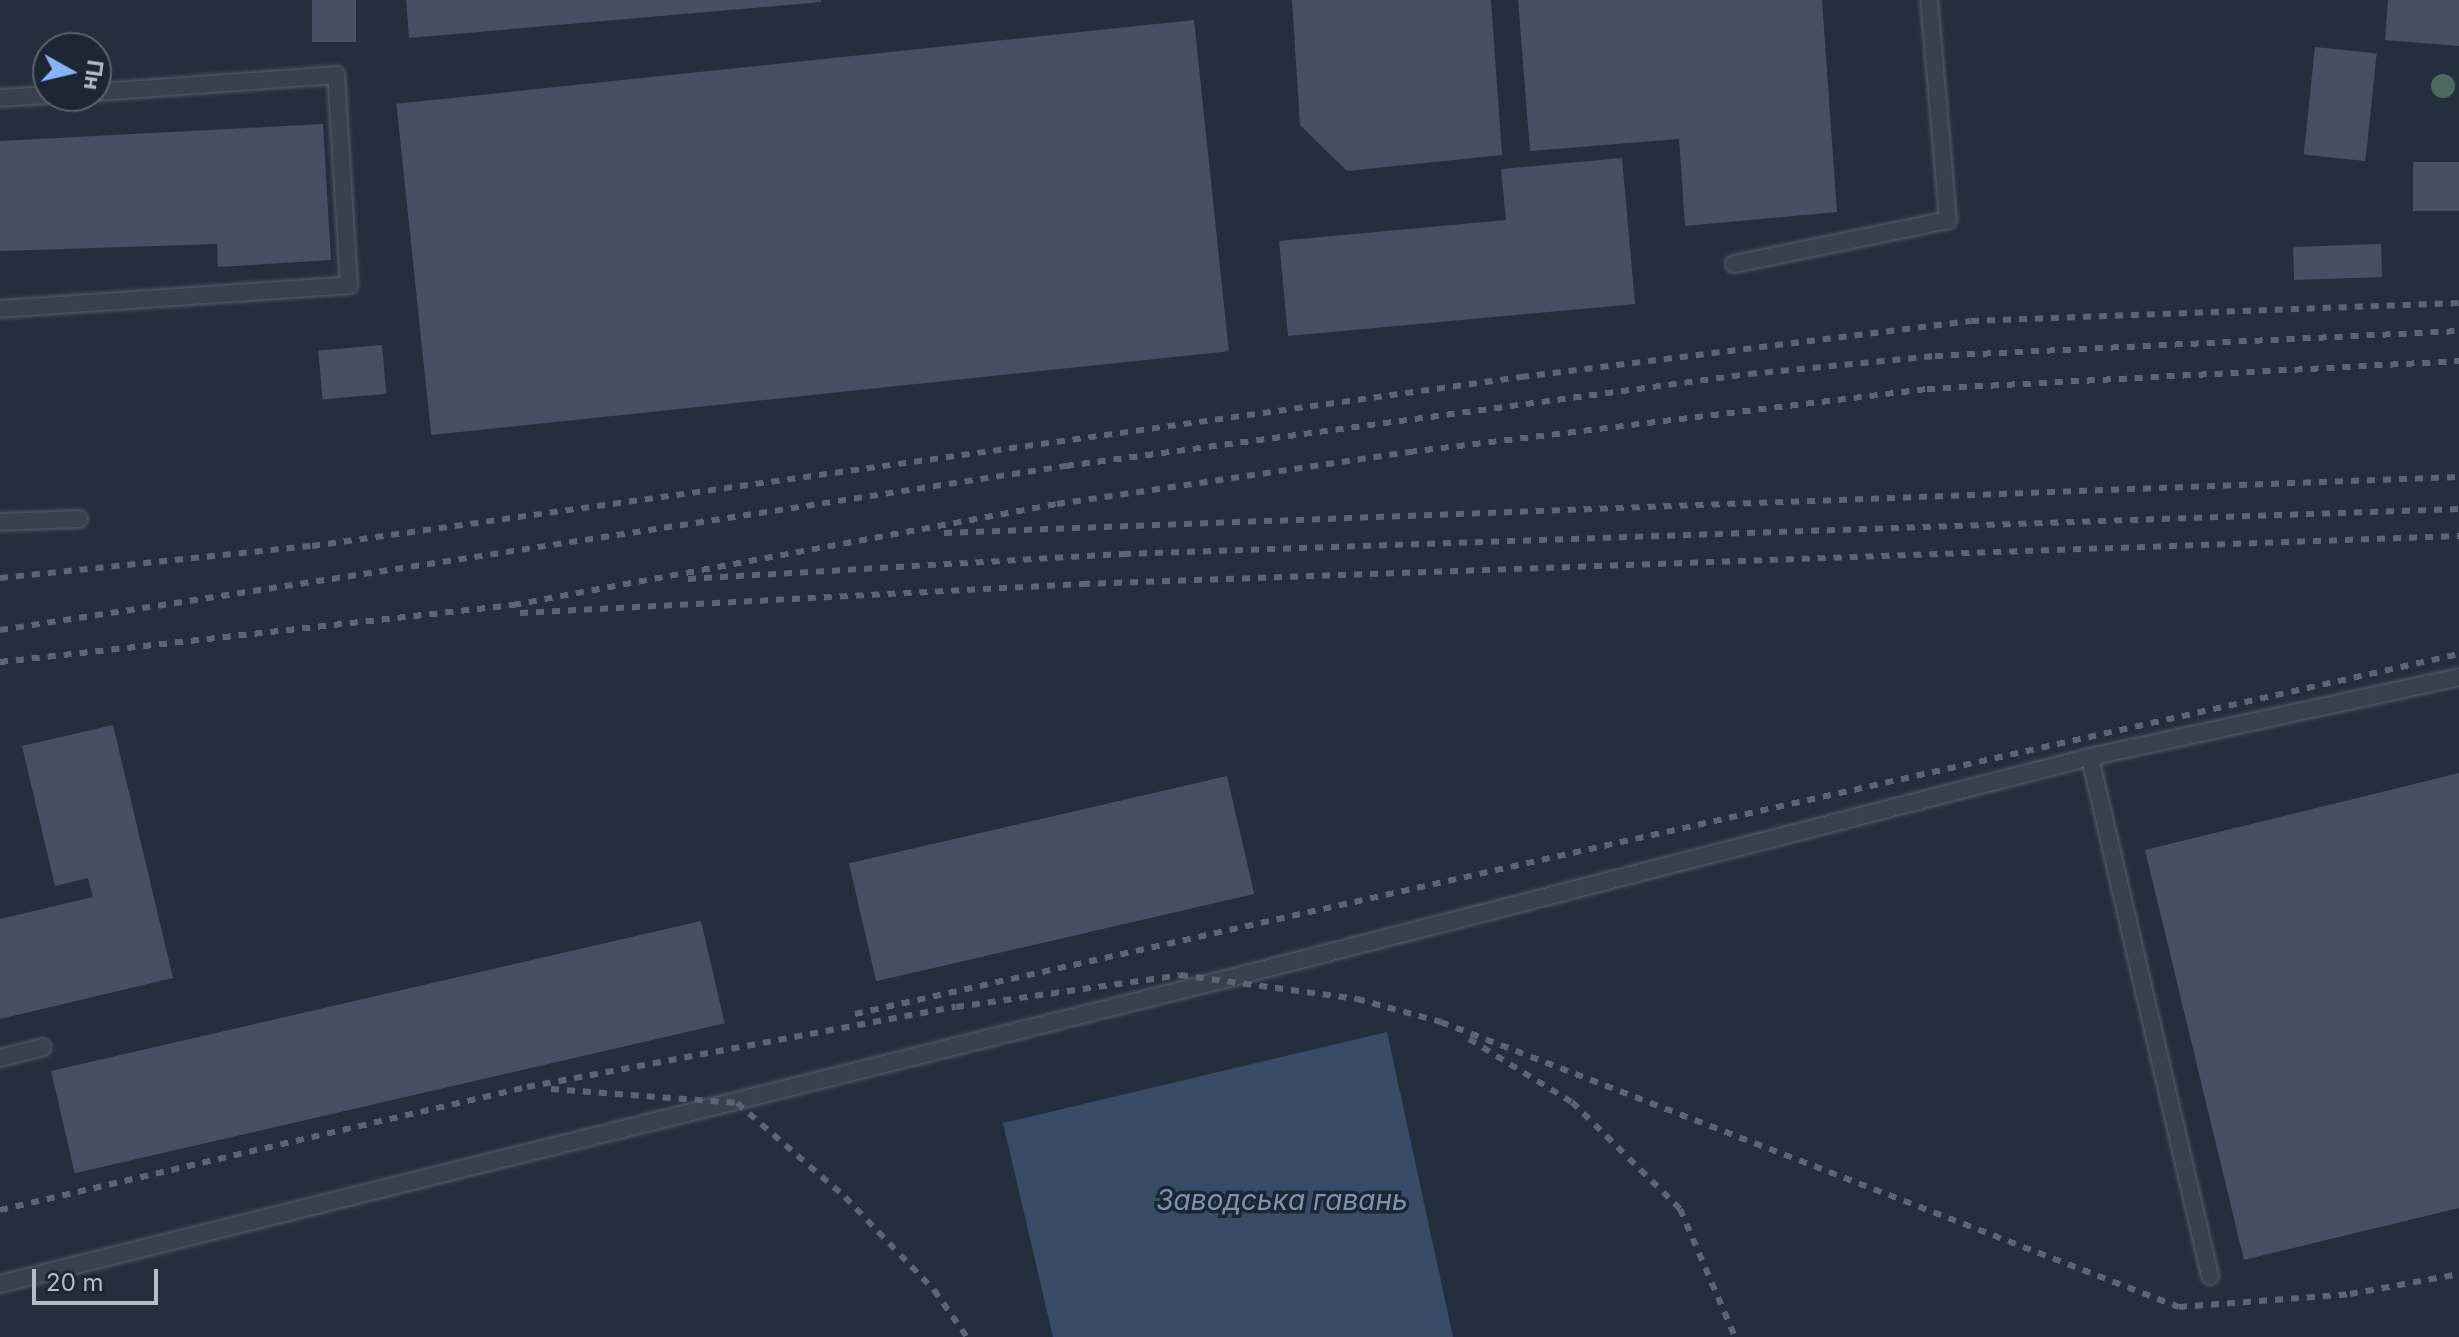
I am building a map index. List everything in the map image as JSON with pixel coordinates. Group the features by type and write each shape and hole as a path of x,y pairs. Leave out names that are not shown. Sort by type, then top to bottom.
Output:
{"lane":[{"path":"1734,264 1948,220 1929,0"},
{"path":"0,309 349,285 336,75 112,91"},
{"path":"0,98 32,96"},
{"path":"0,522 79,519"},
{"path":"0,1284 1210,983 2090,757 2459,677"},
{"path":"2090,757 2210,1276"},
{"path":"0,1058 43,1047"}],"water":[{"name":"Заводська гавань","path":"1387,1032 1453,1337 1053,1337 1003,1123"}],"building":[{"path":"312,0 356,0 356,42 312,42"},
{"path":"406,0 821,0 821,2 409,38"},
{"path":"1292,0 1491,0 1502,155 1347,171 1300,125"},
{"path":"1518,0 1822,0 1837,212 1685,226 1679,139 1530,151"},
{"path":"2388,0 2459,0 2459,46 2385,40"},
{"path":"1194,20 1229,351 431,435 396,104"},
{"path":"2315,47 2377,53 2365,161 2304,154"},
{"path":"323,124 331,260 218,267 217,244 0,251 0,141"},
{"path":"1622,158 1635,304 1288,336 1279,241 1506,220 1501,169"},
{"path":"2413,162 2459,162 2459,211 2413,211"},
{"path":"2381,244 2382,277 2294,280 2293,247"},
{"path":"382,345 386,394 323,399 318,351"},
{"path":"113,725 173,978 0,1019 0,919 93,897 88,878 55,886 22,746"},
{"path":"2459,773 2459,1208 2244,1260 2145,850"},
{"path":"1227,776 1254,894 876,981 849,863"},
{"path":"701,921 725,1023 75,1173 51,1071"}],"railway":[{"path":"0,578 312,546 1521,377 1971,321 2459,303"},
{"path":"0,630 1066,466 1749,374 1935,356 2459,331"},
{"path":"0,662 513,605 1057,504 1409,452 1927,389 2459,361"},
{"path":"944,533 2459,477"},
{"path":"688,579 1123,554 2459,509"},
{"path":"520,613 1082,584 2459,536"},
{"path":"855,1014 2459,654"},
{"path":"0,1210 527,1087 956,1007 1180,975 1357,999 1441,1022 2179,1307 2350,1294 2459,1274"},
{"path":"1469,1039 1572,1102 1680,1209 1735,1337"},
{"path":"551,1089 737,1103 845,1197 934,1290 967,1337"}]}
